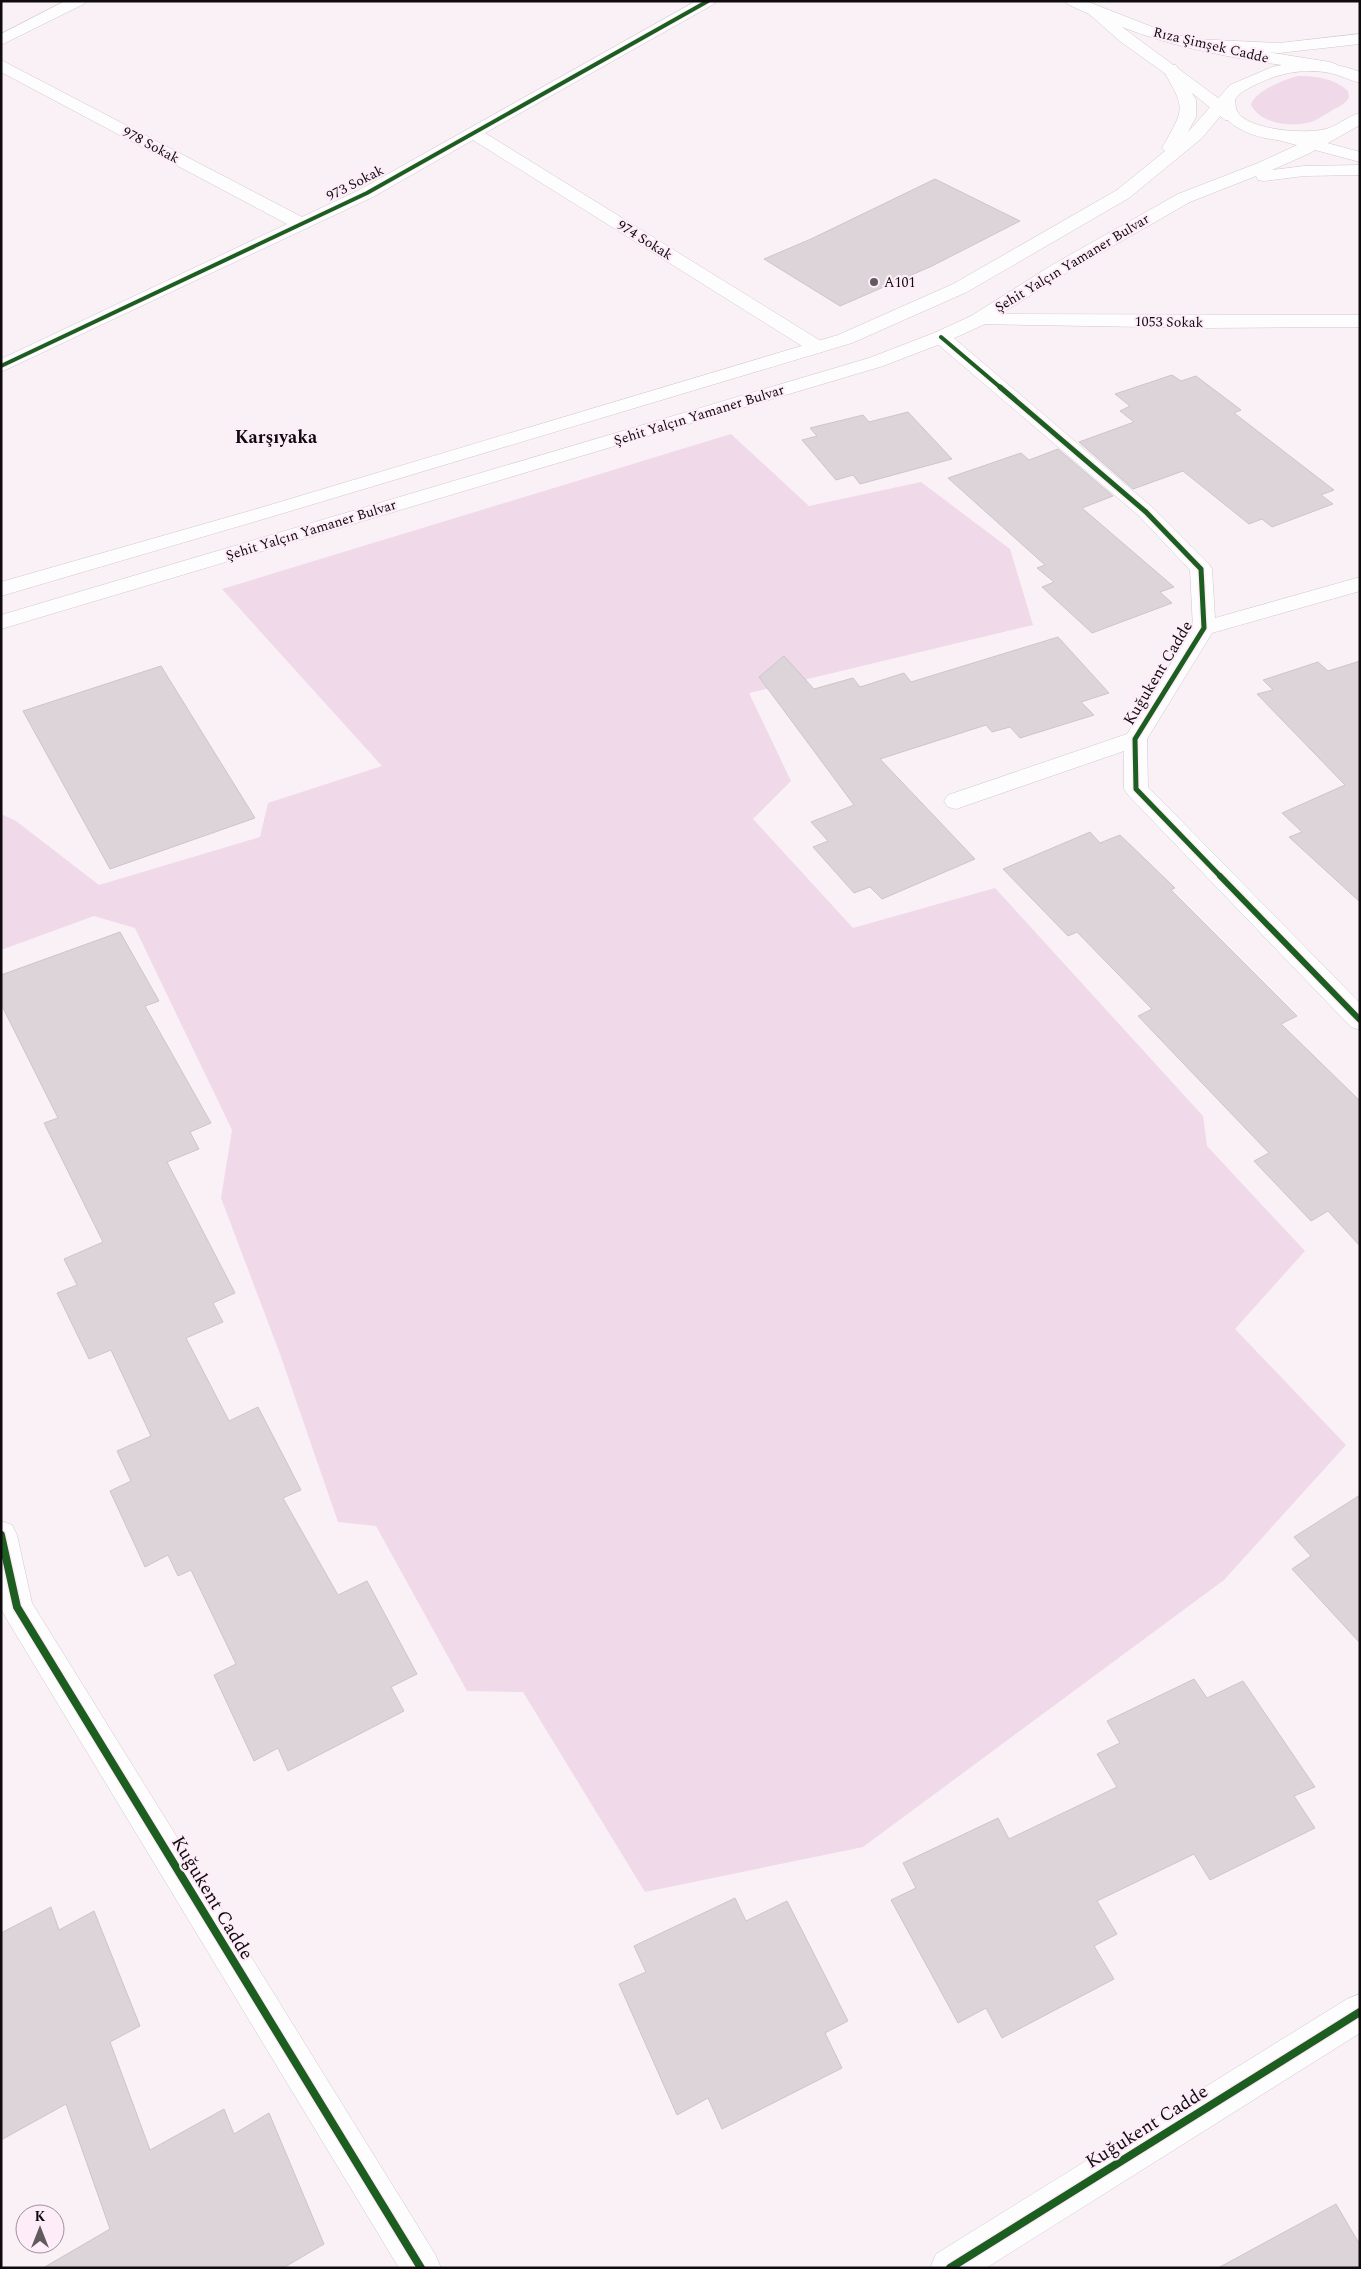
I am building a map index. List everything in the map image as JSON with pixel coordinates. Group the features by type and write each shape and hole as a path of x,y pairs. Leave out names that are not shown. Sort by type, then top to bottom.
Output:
{"main road":[{"path":"1,40 78,1"},
{"name":"973 Sokak","path":"1,366 367,193 708,1"},
{"name":"Rıza Şimşek Cadde","path":"1073,1 1164,36 1240,54 1296,64"},
{"name":"Rıza Şimşek Cadde","path":"1095,11 1114,30 1226,106 1243,124 1280,136"},
{"path":"1194,44 1279,48 1360,39"},
{"path":"1296,64 1360,44"},
{"path":"1296,64 1330,67 1360,78"},
{"name":"Şehit Yalçın Yamaner Bulvar","path":"3,586 260,514 845,339 960,288 1123,194 1196,134 1226,106 1234,89 1263,75 1296,64"},
{"name":"978 Sokak","path":"1,66 301,224"},
{"path":"1162,162 1188,117 1188,100 1170,68"},
{"name":"Şehit Yalçın Yamaner Bulvar","path":"1,622 876,362 941,337 978,320 1059,269 1184,198 1264,167 1313,144 1337,129 1360,118"},
{"path":"1280,136 1301,137 1337,129"},
{"name":"974 Sokak","path":"473,133 817,347"},
{"path":"1280,136 1360,157"},
{"path":"1228,180 1304,171 1360,170"},
{"name":"1053 Sokak","path":"978,320 1360,321"},
{"name":"Kuğukent Cadde","path":"941,337 1146,512 1201,569 1204,628 1134,739 1136,789 1360,1020"},
{"path":"1204,628 1360,584"},
{"path":"956,801 1134,739"},
{"name":"Kuğukent Cadde","path":"1,1535 17,1607 421,2268"},
{"name":"Kuğukent Cadde","path":"950,2268 1360,2012"}],"shaded area":[{"path":"1298,76 1318,77 1337,83 1348,91 1349,97 1346,102 1314,121 1306,123 1279,123 1270,121 1256,112 1251,105 1257,95 1278,83"},
{"path":"731,434 809,506 921,482 1010,549 1033,625 749,693 791,781 753,819 853,928 995,888 1203,1116 1207,1146 1305,1251 1235,1329 1346,1445 1224,1580 863,1847 645,1892 523,1692 467,1691 376,1526 338,1522 280,1354 221,1198 232,1130 135,928 94,916 1,950 1,814 16,821 99,885 260,837 268,803 382,766 222,589"}],"building":[{"path":"935,179 1020,221 932,266 840,306 764,259 811,239"},
{"path":"1172,375 1181,381 1196,376 1241,410 1234,413 1334,490 1321,495 1333,504 1272,527 1262,519 1249,524 1183,471 1133,489 1079,442 1134,422 1120,411 1130,406 1115,394"},
{"path":"908,412 952,459 860,484 853,475 836,480 802,440 817,436 810,428 863,415 869,422"},
{"path":"1058,449 1113,496 1082,508 1174,587 1160,592 1172,603 1092,633 1042,587 1054,582 1037,568 1045,565 948,478 1021,453 1029,460"},
{"path":"1058,637 1109,693 1081,702 1094,715 1020,738 1010,727 992,732 986,725 880,759 975,859 882,899 870,887 854,893 813,847 828,841 811,822 854,805 759,677 784,656 814,689 853,678 860,687 904,673 911,682"},
{"path":"1360,661 1360,902 1289,837 1302,832 1282,813 1345,785 1257,694 1273,690 1263,680 1318,662 1328,671"},
{"path":"161,666 255,818 110,869 23,711"},
{"path":"1090,832 1100,843 1120,835 1175,888 1171,890 1297,1016 1281,1024 1360,1101 1360,1246 1328,1211 1311,1221 1254,1161 1269,1153 1138,1016 1152,1009 1077,932 1068,936 1003,869"},
{"path":"120,932 159,1001 145,1006 211,1123 190,1132 199,1149 167,1162 235,1293 213,1303 223,1322 186,1338 229,1421 258,1407 301,1490 283,1498 338,1595 367,1581 417,1674 391,1687 404,1711 288,1771 278,1748 254,1761 214,1675 236,1664 191,1570 178,1576 168,1555 145,1567 110,1491 131,1481 117,1451 151,1436 111,1350 89,1359 57,1293 77,1285 64,1259 103,1242 44,1123 58,1118 1,1004 1,975"},
{"path":"1360,1495 1360,1643 1292,1569 1311,1556 1294,1537"},
{"path":"1194,1679 1207,1698 1243,1681 1315,1787 1294,1796 1315,1828 1210,1880 1194,1854 1097,1901 1117,1934 1094,1946 1114,1979 1002,2038 986,2008 958,2023 891,1900 916,1888 903,1863 998,1818 1009,1839 1117,1787 1097,1754 1120,1743 1107,1721"},
{"path":"735,1898 746,1921 787,1901 848,2021 825,2033 842,2068 722,2129 708,2098 677,2115 619,1984 646,1972 634,1946"},
{"path":"51,1907 59,1930 94,1911 140,2026 110,2042 150,2150 224,2109 234,2134 269,2113 324,2244 283,2268 43,2268 110,2229 66,2104 1,2140 1,1933"},
{"path":"1336,2204 1360,2245 1360,2268 1218,2268"}],"cycle path":[{"path":"1,366 367,193 708,1"},
{"path":"941,337 1146,512 1201,569 1204,628 1135,739 1136,789 1360,1020"},
{"path":"1,1535 17,1607 421,2268"},
{"path":"950,2268 1360,2012"}],"place":[{"name":"A101","path":"874,282"}],"district":[{"name":"Karşıyaka","path":"276,437"}]}
